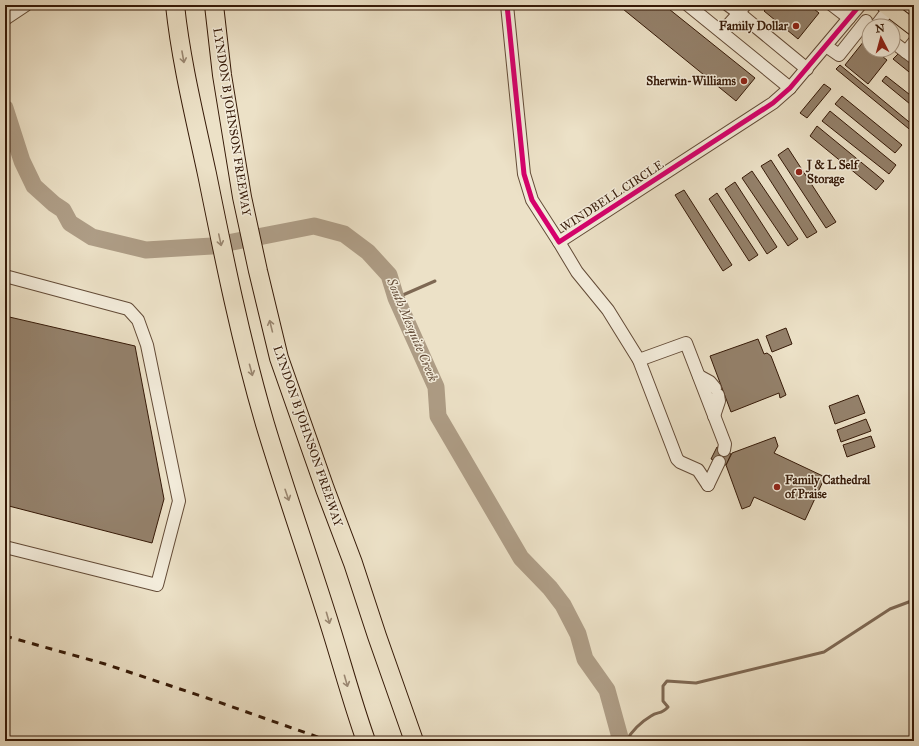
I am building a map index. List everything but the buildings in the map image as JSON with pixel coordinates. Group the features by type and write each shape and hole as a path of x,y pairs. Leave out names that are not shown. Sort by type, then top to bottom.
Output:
{"highway":[{"path":"174,5 187,83 228,278 265,423 366,741"},
{"name":"LYNDON B JOHNSON FREEWAY","path":"214,6 222,75 242,198 279,358 406,710"},
{"path":"353,704 361,741"},
{"path":"406,710 414,741"},
{"path":"406,710 422,741"}],"main road":[{"path":"887,7 914,28"}],"street":[{"path":"5,19 26,5"},
{"name":"WINDBELL CIRCLE","path":"507,5 524,174 532,200 559,242 764,109 790,88 854,12"},
{"path":"688,5 790,88"},
{"path":"728,5 742,9 807,69"},
{"path":"832,5 854,12 862,18"},
{"path":"877,18 887,7"},
{"path":"722,32 742,9"},
{"path":"826,46 839,55 861,34"},
{"path":"901,46 911,51"},
{"path":"559,242 577,272 608,310 639,360 677,459 680,462 698,470 708,485 719,462"},
{"path":"5,276 128,309 138,320 147,345 179,501 157,585 5,547"},
{"path":"639,360 686,343 725,444 724,450"},
{"path":"699,376 710,382 716,392 719,401 714,416"}],"waterway":[{"name":"South Mesquite Creek","path":"5,108 22,161 34,186 63,210 70,223 92,237 146,250 212,246 314,226 344,234 368,252 389,275 396,298 436,387 438,416 521,558 550,588 563,605 578,634 585,659 607,690 621,741"},
{"path":"396,298 435,281"},
{"path":"626,741 634,730 644,721 668,707 663,701 663,686 667,681 696,683 824,652 890,609 914,600"}],"railway":[{"path":"5,636 105,664 329,741"}],"cycle path":[{"path":"507,5 524,174 532,200 559,242 773,103 790,88 860,5"}],"place":[{"name":"Family Dollar","path":"796,26"},
{"name":"Sherwin-Williams","path":"744,81"},
{"name":"J & L Self Storage","path":"799,172"},
{"name":"Family Cathedral of Praise","path":"777,487"}]}
